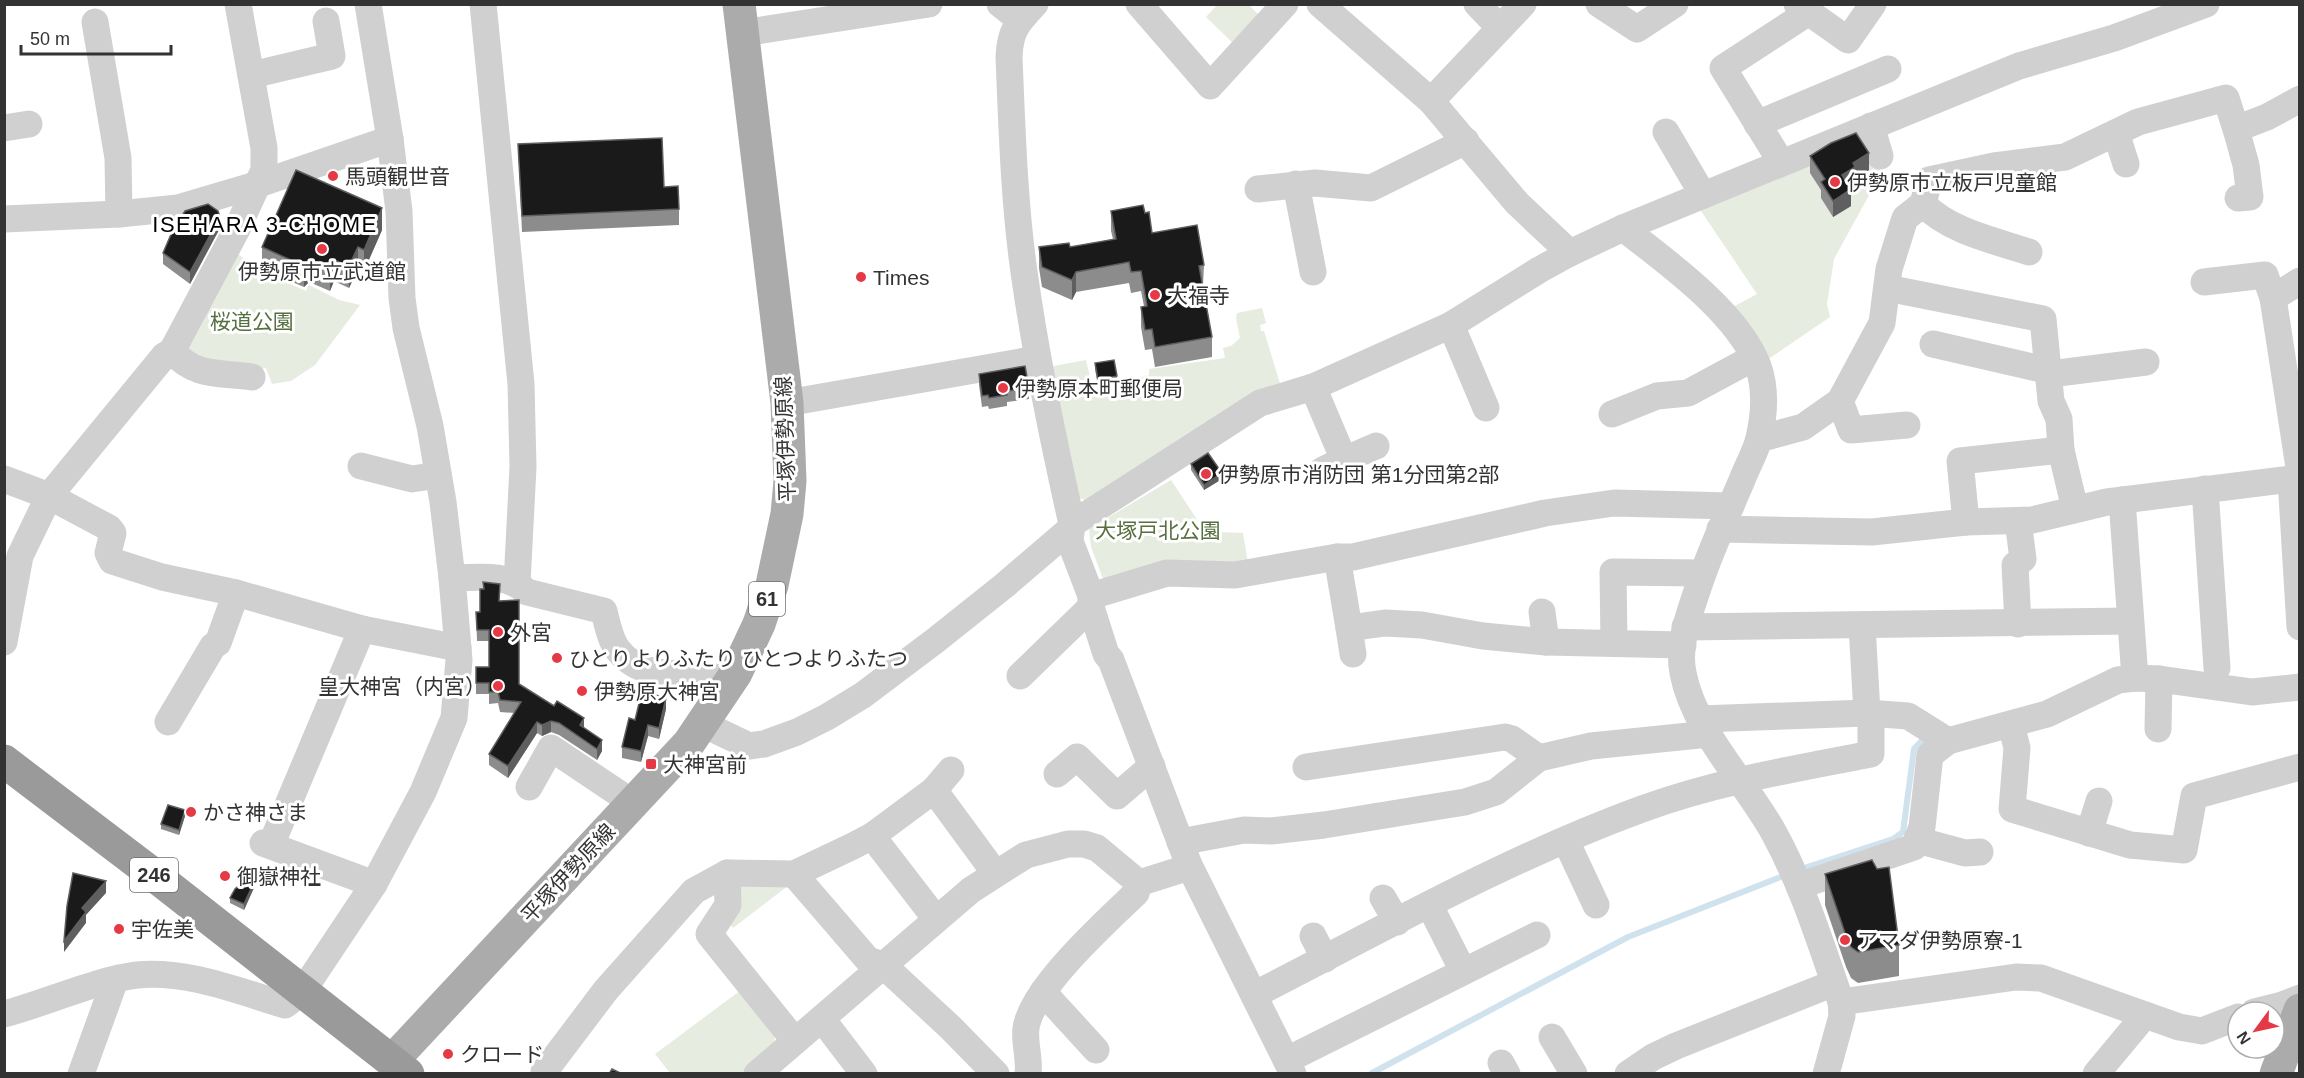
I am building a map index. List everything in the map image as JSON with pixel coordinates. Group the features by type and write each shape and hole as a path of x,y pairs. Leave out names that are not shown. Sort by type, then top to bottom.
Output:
{"highway":[{"name":"246","path":"4,761 302,992 394,1069"}],"main road":[{"name":"平塚伊勢原線","path":"394,1069 674,760 703,724 731,682 759,624 780,549 787,514 790,481 787,403 741,19"},
{"path":"2276,1074 2300,1010"}],"street":[{"path":"4,642 20,556 49,496 164,356 172,351 236,231 264,170 264,148 238,4"},
{"path":"4,1014 138,975 170,976 202,981 285,1005 302,992 374,884 423,792 454,718 459,660 443,501 430,426 406,328 402,298 399,211 368,4"},
{"path":"483,4 521,384 523,467 517,583"},
{"path":"741,19 929,4"},
{"path":"1139,4 1210,86 1285,4"},
{"path":"1320,4 1431,101 1517,204 1570,253"},
{"path":"1478,4 1500,28"},
{"path":"1431,101 1523,4"},
{"path":"1599,4 1637,29 1675,4"},
{"path":"1781,162 1723,68 1803,8 1848,40 1874,4"},
{"path":"703,724 749,746 764,744 797,732 827,717 863,695 988,599 1068,531 1072,524 1260,403 1313,387 1451,325 1570,253 1623,228 1781,162 2019,66 2114,38 2206,4"},
{"path":"1018,10 1010,40 1009,68 1015,184 1037,359 1072,524 1070,541 1106,654 1111,660 1184,854 1290,1067 1463,971 1537,935"},
{"path":"96,22 118,158 119,213"},
{"path":"251,75 332,56 331,32"},
{"path":"1757,124 1888,69"},
{"path":"1759,439 1803,427 1840,401 1882,323 1889,269 1905,218 1923,204 1929,180 1994,166 2065,157 2138,122 2226,98 2246,165 2244,198"},
{"path":"2236,129 2267,117 2300,99"},
{"path":"1871,126 1880,156"},
{"path":"1666,132 1703,195"},
{"path":"2116,133 2126,164"},
{"path":"4,219 178,208 390,139"},
{"path":"1258,189 1315,183 1371,188 1466,141"},
{"path":"1296,184 1313,272"},
{"path":"1923,204 1933,214 1957,228 2029,252"},
{"path":"1623,228 1701,292 1739,333 1758,368 1764,398 1759,439 1703,573 1684,636 1681,658 1683,674 1705,726 1773,830 1799,886 1838,992 1842,1016 1826,1074"},
{"path":"2205,282 2265,275 2273,298 2297,476 2288,549 2295,637"},
{"path":"2273,298 2300,281"},
{"path":"1887,288 2043,319 2051,401 2059,419 2061,450 2075,508"},
{"path":"1451,325 1486,408"},
{"path":"1948,342 2058,373 2136,368"},
{"path":"172,351 181,361 206,374 225,373 252,377"},
{"path":"1612,414 1657,396 1688,393 1754,358"},
{"path":"787,403 1037,359"},
{"path":"1313,387 1333,465 1376,446"},
{"path":"1840,401 1851,430 1907,425"},
{"path":"1966,522 1960,461 2061,450"},
{"path":"361,466 412,479 438,475"},
{"path":"1020,676 1091,601 1167,573 1235,575 1337,557 1353,557 1545,513 1614,503 1725,518 1872,532 1886,525 2018,521 2053,516 2075,508 2297,476"},
{"path":"4,479 49,496 109,528 113,533 108,553 112,561 162,577 236,593 362,629 458,648"},
{"path":"2205,489 2218,565 2222,650"},
{"path":"2122,501 2130,621 2147,678 2158,729"},
{"path":"2018,521 2023,559 2015,565 2018,624"},
{"path":"1337,557 1351,641 1385,623 1422,625 1483,636 1546,642 1614,643 1684,636 1862,625 2130,621"},
{"path":"1614,643 1613,572 1703,573"},
{"path":"452,578 507,578 527,592 604,611 617,650 641,669 653,672 707,675 731,682"},
{"path":"168,722 213,646 218,643 236,593"},
{"path":"1542,612 1546,642"},
{"path":"1254,994 1319,947 1397,922 1518,860 1642,809 1740,779 1870,754 1862,625"},
{"path":"362,629 267,844 374,884"},
{"path":"1799,886 1914,847 1922,827 1930,755 1948,741 2047,714 2118,680 2147,678 2252,692 2300,687"},
{"path":"1139,883 1177,871 1184,854 1244,830 1271,831 1313,826 1466,802 1496,792 1539,758 1591,746 1705,726 1869,714 1908,716 1948,741"},
{"path":"2012,724 2017,748 2012,809 2184,859 2194,796 2300,767"},
{"path":"1306,767 1505,737 1512,739 1539,758"},
{"path":"528,787 551,748 633,803"},
{"path":"1057,774 1077,757 1117,796 1152,766"},
{"path":"544,1072 606,990 688,898 718,876 794,874 872,836 942,780 995,873"},
{"path":"2089,833 2099,801"},
{"path":"872,836 936,919"},
{"path":"1917,840 1965,853 1980,852"},
{"path":"1566,841 1596,905"},
{"path":"757,1074 971,890 1026,855 1068,844 1084,844 1097,848 1139,883"},
{"path":"794,874 868,960 883,965 951,1028 996,1074"},
{"path":"718,876 728,905 709,934 795,1041"},
{"path":"1028,1074 1026,1025 1043,992 1075,953 1136,893 1139,883"},
{"path":"1383,898 1397,922"},
{"path":"1430,906 1463,971"},
{"path":"1628,1074 1653,1057 1676,1046 1838,992 2016,977 2041,978 2179,1027 2202,1030 2226,1021"},
{"path":"81,1074 115,980"},
{"path":"1043,992 1096,1050"},
{"path":"2286,1003 2300,998"},
{"path":"2096,1074 2145,1015"},
{"path":"822,1019 864,1074"}],"green space":[{"path":"1218,4 1249,5 1261,17 1235,45 1206,17"},
{"path":"1880,133 1891,155 1834,259 1827,304 1830,317 1767,360 1731,308 1757,294 1697,205"},
{"name":"桜道公園","path":"234,251 259,270 306,291 309,285 339,300 360,305 315,365 291,381 272,384 266,368 251,371 182,354"},
{"path":"1262,308 1266,323 1260,325 1261,331 1264,331 1281,387 1086,500 1075,497 1043,368 1086,360 1092,385 1130,381 1149,375 1149,369 1225,358 1223,348 1231,346 1240,338 1237,313"},
{"name":"大塚戸北公園","path":"1171,480 1196,518 1197,531 1243,533 1248,563 1105,584 1091,547 1089,529"},
{"path":"789,885 733,928 728,922 736,886"},
{"path":"741,990 774,1033 775,1048 743,1073 670,1073 655,1054"}],"building":[{"path":"1856,133 1869,153 1853,163 1855,167 1842,175 1851,189 1833,201 1821,182 1825,179 1810,156 1831,143"},
{"path":"662,138 664,187 678,186 679,209 522,216 518,144"},
{"name":"伊勢原市立武道館","path":"296,170 382,208 364,250 358,247 349,266 334,260 330,269 309,260 304,266 262,247"},
{"path":"208,204 218,211 220,217 190,272 163,253 185,211"},
{"path":"1143,205 1145,213 1149,212 1152,233 1197,225 1204,265 1199,266 1212,337 1155,347 1152,329 1145,330 1141,307 1147,306 1141,271 1131,272 1129,262 1076,272 1072,280 1042,267 1039,247 1069,243 1070,247 1116,239 1111,211"},
{"path":"1114,360 1117,376 1098,380 1095,363"},
{"name":"伊勢原本町郵便局","path":"1025,366 1029,388 1007,391 1007,395 989,398 988,395 982,396 979,374"},
{"name":"伊勢原市消防団 第1分団第2部","path":"1208,453 1222,473 1204,485 1191,464"},
{"path":"483,582 500,584 499,601 519,600 519,684 554,706 557,701 584,718 580,725 602,740 597,749 559,723 551,721 542,725 537,722 508,766 489,754 521,702 500,700 498,692 489,692 489,683 476,683 476,667 489,667 489,630 477,630 476,612 480,612 480,589 484,589"},
{"path":"642,691 666,698 659,728 648,725 641,751 622,747 629,718 635,720"},
{"path":"168,805 185,810 179,830 161,824"},
{"path":"1872,860 1877,869 1889,867 1899,945 1858,952 1851,947 1846,936 1825,874"},
{"path":"262,865 244,904 230,898 235,889"},
{"path":"73,873 106,881 82,908 86,912 64,941 67,906"},
{"path":"612,1069 622,1074 609,1074"}],"waterway":[{"path":"1801,869 1893,839 1903,832 1914,749 1926,736"},
{"path":"1372,1073 1628,937 1783,876"}],"place":[{"name":"馬頭観世音","path":"333,176"},
{"name":"伊勢原市立板戸児童館","path":"1835,182"},
{"name":"伊勢原市立武道館","path":"322,249"},
{"name":"Times","path":"861,277"},
{"name":"大福寺","path":"1155,295"},
{"name":"伊勢原本町郵便局","path":"1003,388"},
{"name":"伊勢原市消防団 第1分団第2部","path":"1206,474"},
{"name":"外宮","path":"498,632"},
{"name":"ひとりよりふたり ひとつよりふたつ","path":"557,658"},
{"name":"皇大神宮（内宮）","path":"498,686"},
{"name":"伊勢原大神宮","path":"582,691"},
{"name":"大神宮前","path":"651,764"},
{"name":"かさ神さま","path":"191,812"},
{"name":"御嶽神社","path":"225,876"},
{"name":"宇佐美","path":"119,929"},
{"name":"アマダ伊勢原寮-1","path":"1845,940"},
{"name":"クロード","path":"448,1054"}],"district":[{"name":"ISEHARA 3-CHOME","path":"265,224"}]}
